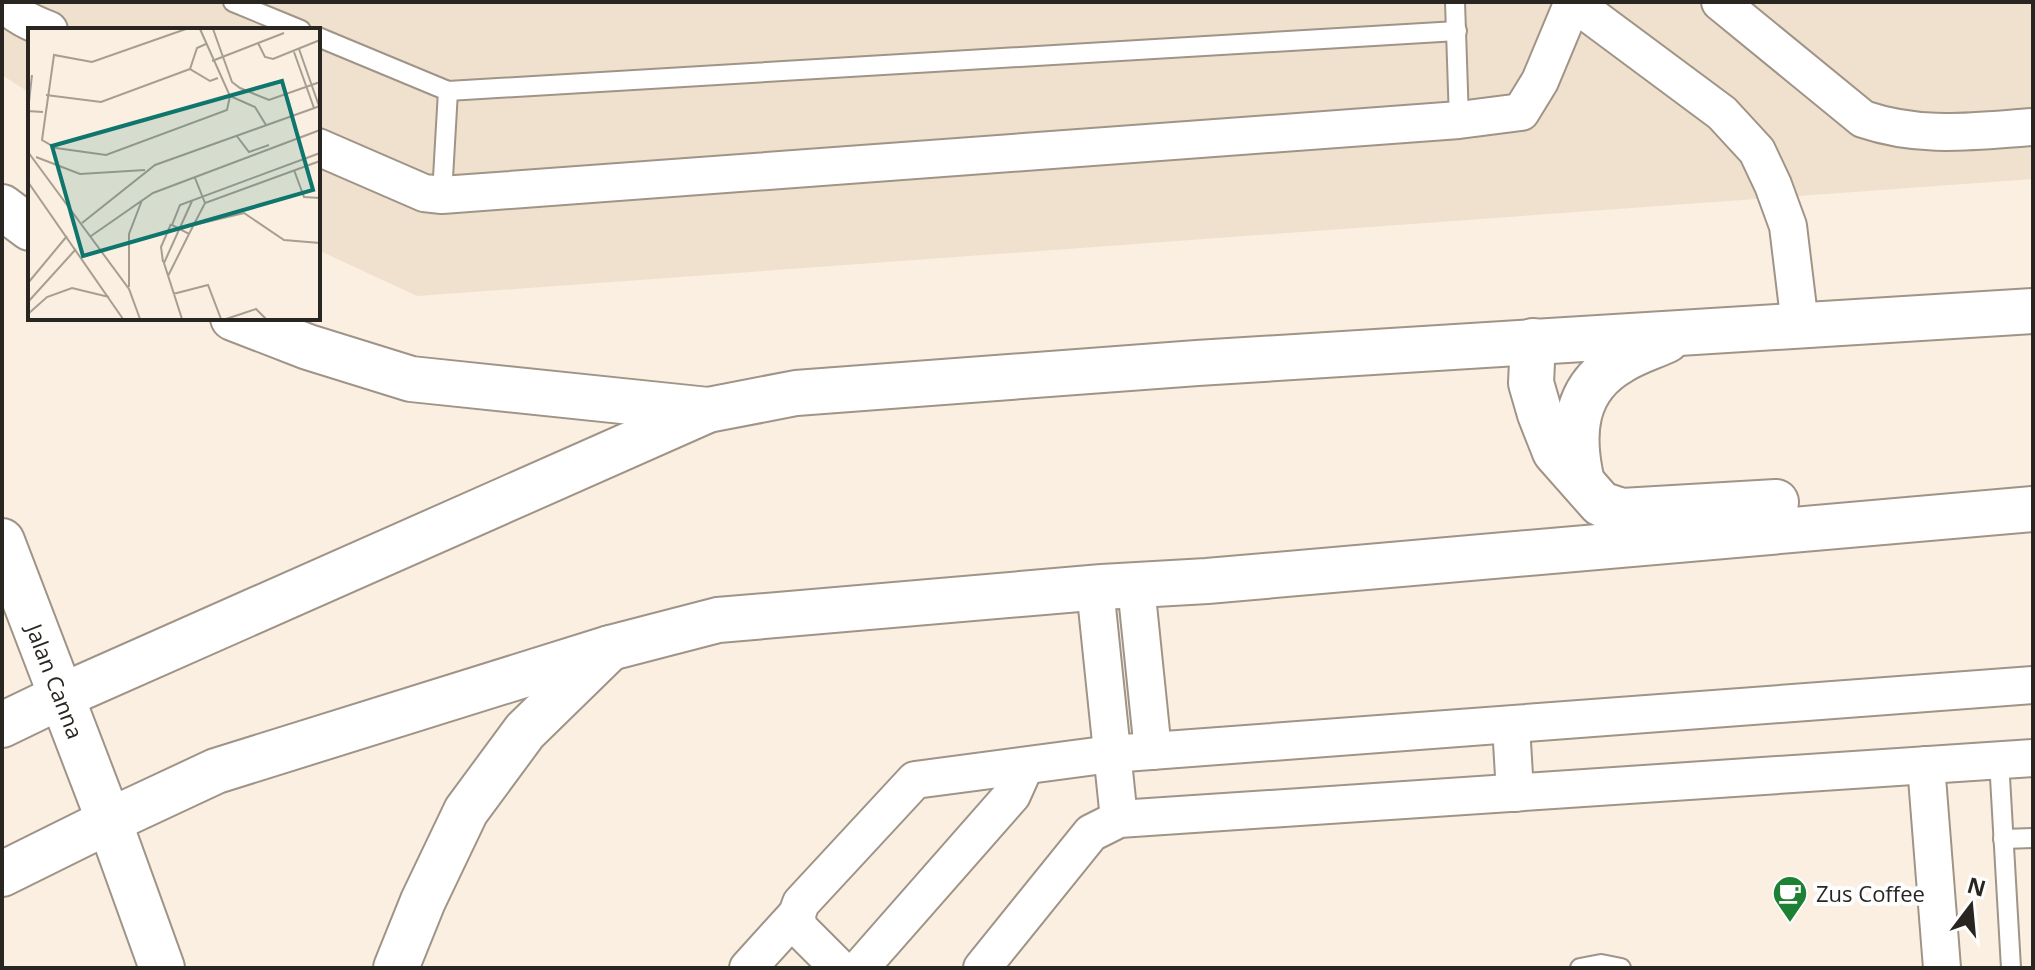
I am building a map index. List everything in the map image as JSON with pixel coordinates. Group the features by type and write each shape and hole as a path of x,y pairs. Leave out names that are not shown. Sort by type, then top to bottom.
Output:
{"main road":[{"path":"2,207 28,226"},
{"path":"2,725 708,410 796,393 1533,341 2033,311"},
{"path":"238,320 308,347 411,379 708,410"},
{"path":"1582,482 1575,431 1584,399 1598,379 1619,361 1686,332"},
{"path":"1533,341 1531,383 1555,452 1601,504 1622,511 1994,490 2033,494"},
{"path":"2,874 216,771 610,648 718,620 2033,509"},
{"name":"Jalan Canna","path":"2,541 162,968"},
{"path":"396,968 423,901 466,811 525,731 610,648"}],"street":[{"path":"3,2 27,21 44,28"},
{"path":"1720,2 1863,119 1888,128 1927,134 2033,127"},
{"path":"320,148 424,193 442,195 1459,120 1521,112 1540,81 1574,3 1722,113 1757,151 1788,226 1800,325"},
{"path":"1115,587 1153,751"},
{"path":"1115,587 1111,754 1119,819"},
{"path":"748,968 797,914 801,903 915,780 1111,754 2033,685"},
{"path":"1511,725 1515,793"},
{"path":"982,968 1091,833 1119,819 2016,759"},
{"path":"1926,765 1942,968"},
{"path":"860,968 1012,795 1025,766"},
{"path":"797,914 798,927 839,968"}],"lane":[{"path":"233,2 296,28"},
{"path":"1455,2 1459,120"},
{"path":"320,38 448,91 1457,31"},
{"path":"442,195 448,91"},
{"path":"2011,968 2003,839 2016,759"},
{"path":"2003,839 2033,838"},
{"path":"1580,968 1601,964 1621,968"}],"shaded area":[{"path":"2,2 2033,2 2033,179 417,296 320,251 320,28 28,28 28,92 2,75"}],"place":[{"name":"Zus Coffee","path":"1790,924"}]}
